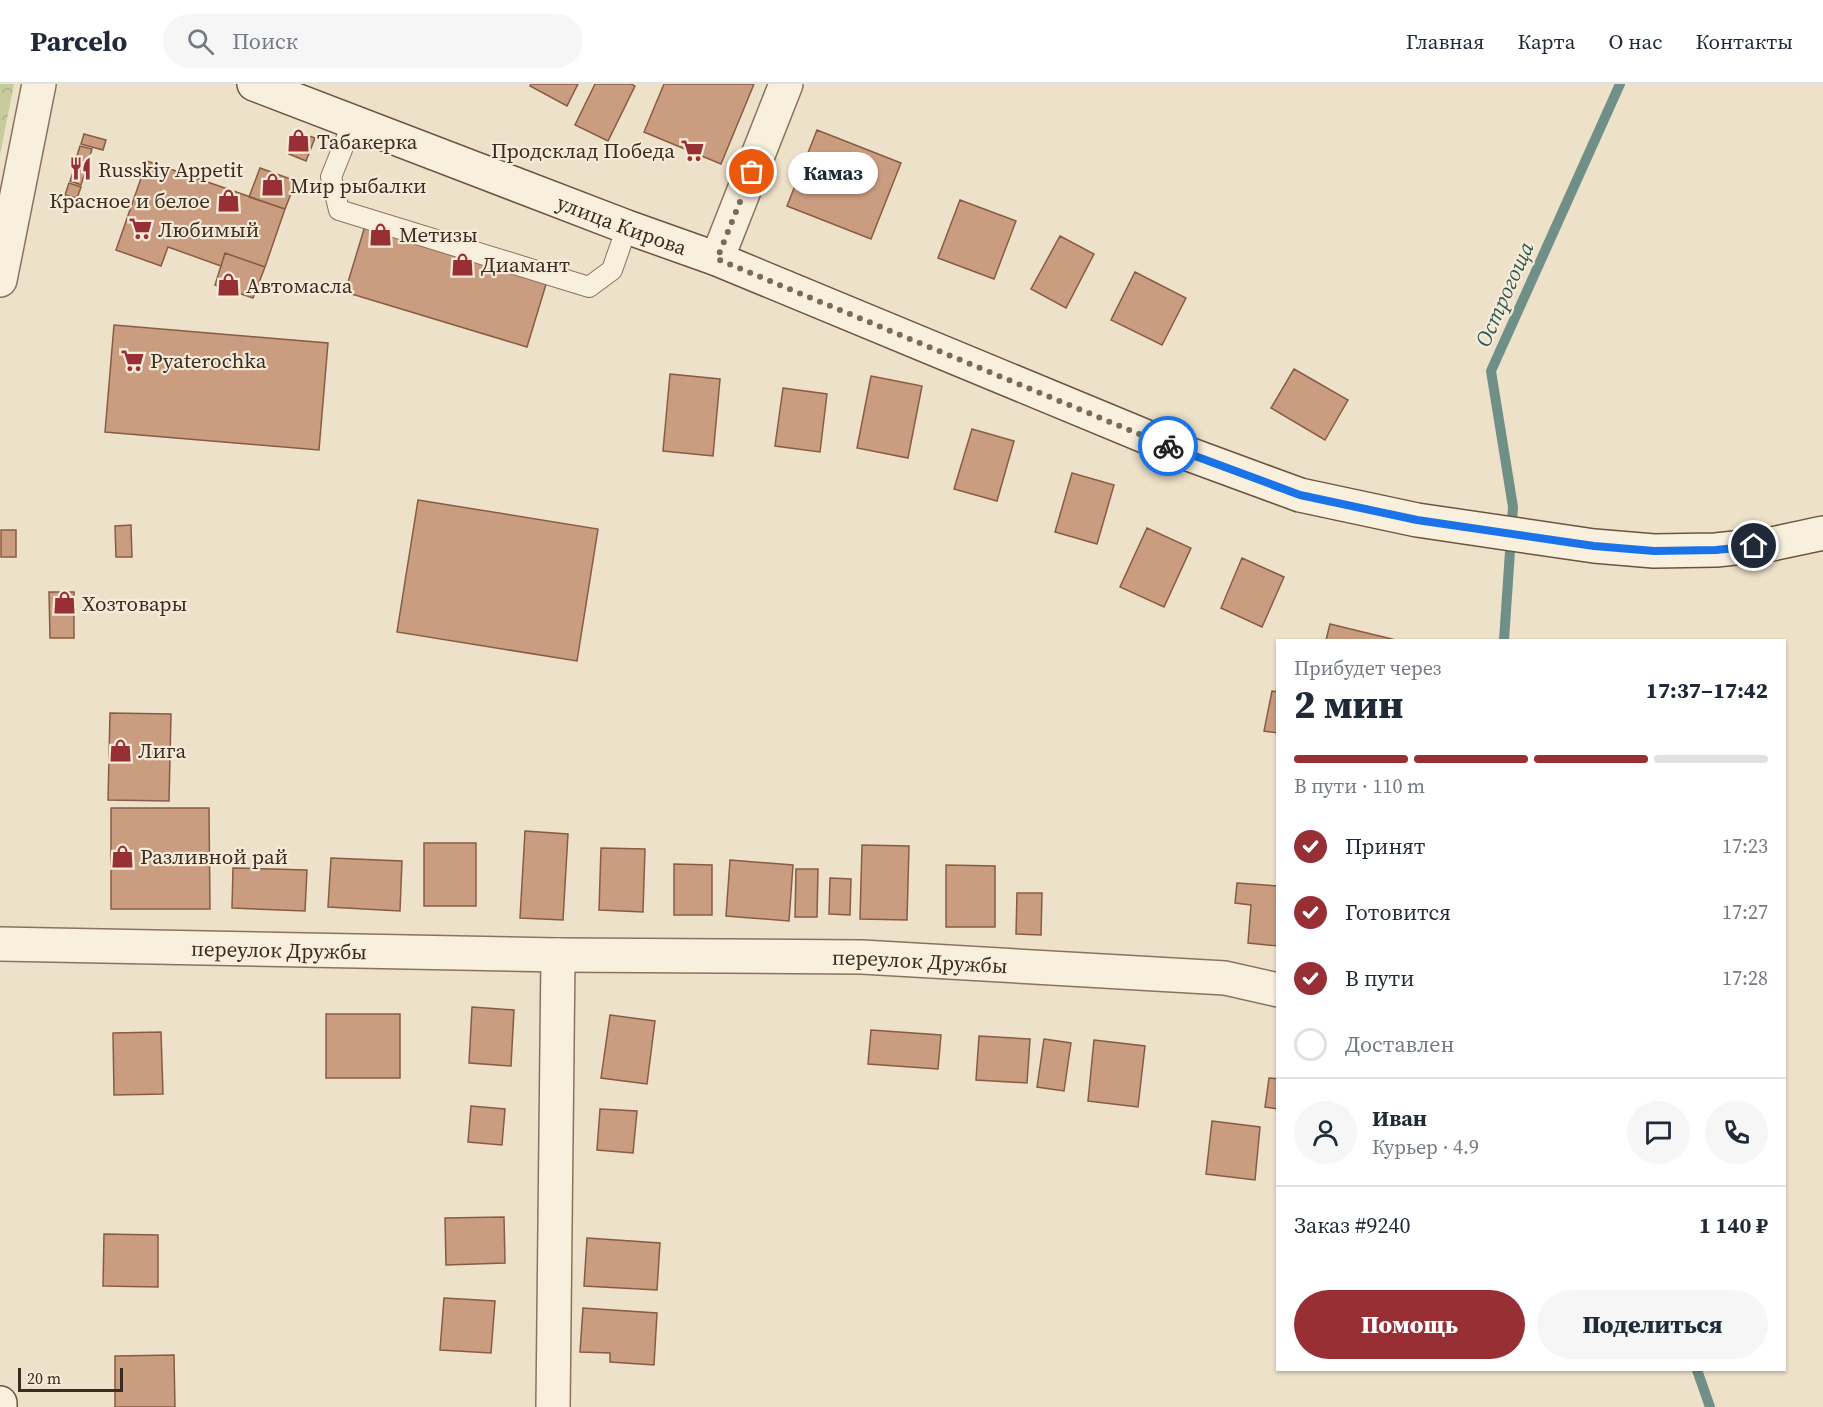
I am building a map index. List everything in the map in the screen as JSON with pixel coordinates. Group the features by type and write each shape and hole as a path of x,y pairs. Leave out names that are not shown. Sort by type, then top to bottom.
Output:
{"street":[{"path":"0,280 39,84"},
{"name":"улица Кирова","path":"254,84 717,259 1183,452 1300,495 1417,520 1594,546 1654,551 1716,550 1772,543 1823,533"},
{"path":"717,259 786,84"},
{"name":"переулок Дружбы","path":"0,944 558,955 862,957 1225,978 1276,990"},
{"path":"553,1407 558,955"},
{"path":"0,1402 0,1407"}],"lane":[{"path":"353,122 331,177 339,210 589,287 612,270 627,226"}],"green space":[{"path":"0,84 14,84 0,155"}],"building":[{"path":"531,84 578,84 567,106 530,86"},
{"path":"595,84 635,86 608,141 575,125"},
{"path":"664,84 754,84 721,164 644,132"},
{"path":"817,130 901,163 871,239 787,206"},
{"path":"297,132 315,138 306,161 289,154"},
{"path":"84,134 106,140 103,150 81,144"},
{"path":"80,146 92,149 88,163 76,159"},
{"path":"147,161 285,209 265,267 225,253 221,266 168,247 161,266 116,250"},
{"path":"76,163 87,166 81,185 70,181"},
{"path":"260,168 296,181 285,209 249,197"},
{"path":"69,183 81,187 77,198 65,195"},
{"path":"960,200 1016,221 994,279 938,258"},
{"path":"365,226 547,281 527,347 345,292"},
{"path":"1060,236 1094,254 1066,308 1031,289"},
{"path":"225,253 265,267 253,298 215,285"},
{"path":"1135,272 1186,298 1162,345 1111,320"},
{"path":"114,325 328,343 319,450 105,432"},
{"path":"1294,369 1348,400 1325,440 1271,408"},
{"path":"670,374 720,379 713,456 663,451"},
{"path":"871,376 922,386 908,458 857,448"},
{"path":"783,388 827,394 820,452 775,446"},
{"path":"972,429 1014,441 997,501 954,489"},
{"path":"1072,473 1114,485 1097,544 1055,532"},
{"path":"418,500 598,529 577,661 397,632"},
{"path":"131,525 132,557 116,557 115,526"},
{"path":"1147,528 1191,548 1164,607 1120,587"},
{"path":"1,530 16,530 16,557 1,557"},
{"path":"1242,558 1284,577 1262,627 1221,608"},
{"path":"49,592 74,592 74,638 50,638"},
{"path":"1330,624 1392,639 1326,639"},
{"path":"1272,691 1276,692 1276,733 1264,731"},
{"path":"110,713 171,714 169,801 108,800"},
{"path":"111,808 209,808 210,909 111,909"},
{"path":"525,831 568,834 563,920 520,918"},
{"path":"424,843 476,843 476,906 424,906"},
{"path":"862,845 909,846 907,920 860,919"},
{"path":"601,848 645,849 643,912 599,910"},
{"path":"331,858 402,861 400,911 328,907"},
{"path":"730,860 793,865 789,921 726,916"},
{"path":"674,864 712,865 712,915 674,915"},
{"path":"946,865 995,866 995,927 946,927"},
{"path":"233,868 307,870 305,911 232,908"},
{"path":"796,869 818,869 817,917 795,917"},
{"path":"830,878 851,879 850,915 829,914"},
{"path":"1237,883 1276,886 1276,946 1248,943 1251,905 1235,903"},
{"path":"1017,893 1042,893 1041,935 1016,934"},
{"path":"472,1007 514,1010 511,1066 469,1063"},
{"path":"326,1014 400,1014 400,1078 326,1078"},
{"path":"610,1015 655,1021 647,1084 601,1078"},
{"path":"871,1030 941,1035 938,1069 868,1064"},
{"path":"161,1032 163,1094 114,1095 113,1033"},
{"path":"979,1036 1030,1039 1027,1083 976,1080"},
{"path":"1044,1039 1071,1043 1064,1091 1037,1087"},
{"path":"1094,1040 1145,1046 1138,1107 1088,1101"},
{"path":"1269,1078 1276,1079 1276,1109 1265,1107"},
{"path":"471,1106 505,1109 502,1145 468,1142"},
{"path":"600,1109 637,1111 633,1153 597,1150"},
{"path":"1212,1121 1260,1127 1255,1180 1206,1174"},
{"path":"504,1217 505,1263 446,1265 445,1218"},
{"path":"104,1234 158,1235 158,1287 103,1286"},
{"path":"587,1238 660,1243 657,1290 584,1286"},
{"path":"444,1298 495,1301 491,1353 440,1350"},
{"path":"583,1308 657,1313 654,1365 610,1362 610,1353 580,1352"},
{"path":"174,1355 175,1407 115,1407 115,1356"}],"waterway":[{"name":"Острогоща","path":"1504,639 1513,507 1491,371 1620,84"},
{"name":"Острогоща","path":"1697,1371 1710,1407"}],"way so far":[{"path":"752,172 717,259 1168,446"}],"place":[{"name":"Табакерка","path":"299,141"},
{"name":"Продсклад Победа","path":"693,150"},
{"name":"Russkiy Appetit","path":"80,169"},
{"name":"Камаз","path":"752,172"},
{"name":"Мир рыбалки","path":"272,185"},
{"name":"Красное и белое","path":"228,200"},
{"name":"Любимый","path":"140,229"},
{"name":"Метизы","path":"381,234"},
{"name":"Диамант","path":"463,264"},
{"name":"Автомасла","path":"228,285"},
{"name":"Pyaterochka","path":"132,360"},
{"name":"Хозтовары","path":"64,603"},
{"name":"Лига","path":"120,750"},
{"name":"Разливной рай","path":"122,856"}],"route":[{"path":"1168,446 1300,495 1417,520 1594,546 1654,551 1716,550 1754,546"}]}
